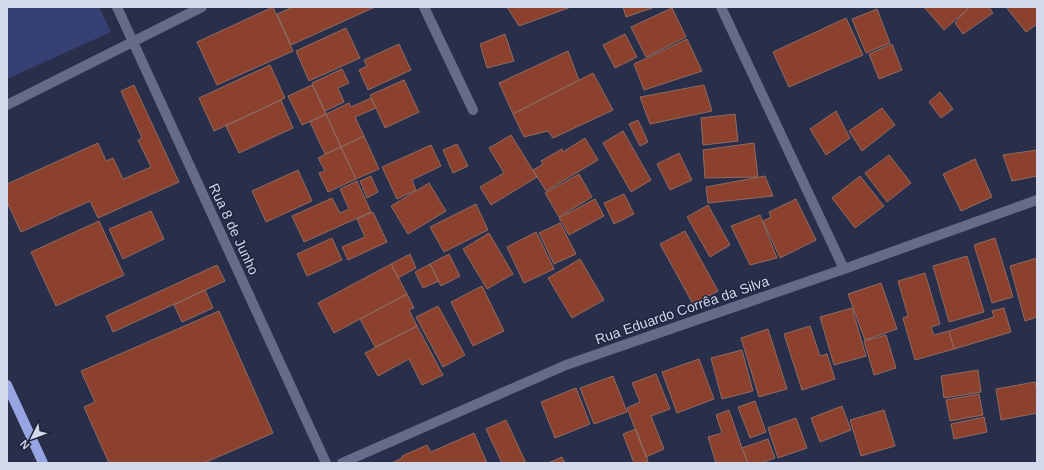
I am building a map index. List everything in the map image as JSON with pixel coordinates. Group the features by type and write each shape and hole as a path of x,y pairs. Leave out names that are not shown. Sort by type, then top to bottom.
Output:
{"main road":[{"path":"7,385 43,463"}],"street":[{"name":"Rua 8 de Junho","path":"117,7 326,463"},
{"path":"7,105 202,7"},
{"path":"424,7 473,110"},
{"path":"721,7 844,269"},
{"name":"Rua Eduardo Corrêa da Silva","path":"342,463 566,365 844,269 1037,200"}],"shaded area":[{"path":"7,7 99,7 111,32 7,79"}],"building":[{"path":"273,7 293,51 217,85 197,42"},
{"path":"293,7 375,7 291,45 277,14"},
{"path":"507,7 571,7 519,26"},
{"path":"623,7 655,7 626,17"},
{"path":"924,7 970,7 944,30"},
{"path":"969,7 989,7 993,13 963,34 955,23"},
{"path":"1006,7 1037,7 1037,24 1026,32"},
{"path":"672,8 686,37 646,57 631,27"},
{"path":"877,9 890,43 866,53 852,19"},
{"path":"846,18 863,55 789,87 773,52"},
{"path":"346,28 360,58 309,81 296,51"},
{"path":"505,34 514,61 487,68 480,44"},
{"path":"625,34 637,57 615,68 603,45"},
{"path":"687,39 702,71 644,90 634,64"},
{"path":"399,44 411,70 368,90 359,70 367,66 364,60"},
{"path":"892,44 902,70 879,79 869,54"},
{"path":"568,51 579,80 513,114 499,83"},
{"path":"270,65 285,98 214,131 199,98"},
{"path":"342,69 349,83 338,88 344,102 325,111 312,83"},
{"path":"593,73 613,110 553,138 548,131 524,137 513,114"},
{"path":"404,80 419,112 385,128 370,95"},
{"path":"134,85 179,182 98,218 90,201 21,232 7,202 7,184 98,143 106,161 113,158 123,179 151,167 138,140 142,138 121,91"},
{"path":"312,85 326,114 302,125 288,96"},
{"path":"704,85 712,111 650,124 640,97"},
{"path":"940,92 953,109 941,118 929,102"},
{"path":"371,98 376,108 355,117 364,136 341,147 326,114 349,103 351,107"},
{"path":"281,100 293,128 239,153 226,126"},
{"path":"882,108 895,125 862,151 849,131"},
{"path":"836,111 850,138 826,155 810,129"},
{"path":"326,114 341,147 325,154 310,122"},
{"path":"735,114 738,141 703,145 701,118"},
{"path":"638,120 648,142 640,146 629,124"},
{"path":"623,131 651,180 631,192 603,143"},
{"path":"511,135 537,177 491,205 480,187 504,173 489,148"},
{"path":"364,136 379,169 356,179 341,147"},
{"path":"585,138 598,160 546,191 533,170 543,164 541,161 562,149 563,152"},
{"path":"754,143 758,177 705,178 703,150"},
{"path":"457,144 468,166 453,173 443,150"},
{"path":"431,145 441,166 412,180 416,190 397,199 382,167"},
{"path":"341,147 356,179 328,192 319,173 325,171 318,158"},
{"path":"1037,150 1037,176 1012,181 1003,155"},
{"path":"679,153 692,180 670,190 657,164"},
{"path":"889,155 911,183 887,202 865,173"},
{"path":"975,159 992,197 961,211 943,174"},
{"path":"298,170 312,201 266,222 252,191"},
{"path":"579,174 592,197 559,217 545,193"},
{"path":"371,176 378,192 367,198 360,181"},
{"path":"765,176 773,196 708,203 706,187"},
{"path":"860,176 884,206 855,228 832,198"},
{"path":"357,181 371,212 304,242 292,216 332,198 340,213 349,209 340,189"},
{"path":"429,183 446,211 408,234 391,206"},
{"path":"624,194 634,214 614,224 604,203"},
{"path":"595,199 604,216 569,235 559,218"},
{"path":"796,199 816,240 780,258 763,221 771,217 769,212"},
{"path":"476,204 488,230 444,252 430,227"},
{"path":"708,205 730,245 710,257 687,217"},
{"path":"151,211 164,239 123,259 109,229"},
{"path":"373,212 387,242 348,260 342,247 365,237 357,219"},
{"path":"760,215 777,258 750,265 731,226"},
{"path":"99,221 124,275 56,306 31,252"},
{"path":"560,223 576,254 554,264 539,233"},
{"path":"685,231 718,291 693,304 660,244"},
{"path":"536,232 554,269 524,283 507,247"},
{"path":"489,233 513,274 487,289 463,249"},
{"path":"332,238 342,260 307,276 297,254"},
{"path":"995,238 1013,297 992,303 974,245"},
{"path":"410,254 416,268 398,278 391,264"},
{"path":"449,254 460,276 441,286 430,264"},
{"path":"967,256 984,312 949,322 933,266"},
{"path":"1037,258 1037,317 1025,321 1010,266"},
{"path":"580,259 604,300 572,318 548,278"},
{"path":"391,264 407,294 334,333 318,303"},
{"path":"430,264 439,281 423,288 415,272"},
{"path":"217,265 225,281 113,332 106,316"},
{"path":"925,273 940,324 931,327 934,335 949,331 954,349 915,360 903,318 908,316 898,281"},
{"path":"881,283 897,329 865,340 848,294"},
{"path":"482,286 504,331 473,346 451,302"},
{"path":"205,290 213,308 182,322 174,305"},
{"path":"407,294 414,308 409,310 417,326 375,347 360,319"},
{"path":"438,306 465,355 443,367 416,317"},
{"path":"852,308 866,356 834,365 820,317"},
{"path":"1004,308 1011,332 954,349 949,331 994,317 992,311"},
{"path":"219,311 273,433 204,463 109,463 84,407 95,402 81,371"},
{"path":"417,326 443,375 422,385 409,359 378,376 365,353"},
{"path":"810,326 820,356 827,354 835,379 802,390 784,334"},
{"path":"768,329 787,389 759,397 741,338"},
{"path":"886,335 896,368 874,375 864,341"},
{"path":"742,350 753,391 722,399 711,358"},
{"path":"699,359 714,399 677,413 662,372"},
{"path":"978,370 981,392 944,398 941,376"},
{"path":"656,374 670,409 651,416 664,449 646,457 627,408 640,402 632,383"},
{"path":"613,376 627,412 594,424 580,388"},
{"path":"1035,382 1037,393 1037,413 1001,420 996,389"},
{"path":"576,388 590,424 555,438 541,402"},
{"path":"979,394 983,415 950,421 946,400"},
{"path":"755,401 766,432 750,438 738,407"},
{"path":"842,406 851,430 820,442 811,418"},
{"path":"729,410 748,463 716,463 708,437 722,433 716,415"},
{"path":"884,410 895,446 861,456 850,420"},
{"path":"984,417 987,432 954,439 951,424"},
{"path":"796,418 807,448 778,458 768,428"},
{"path":"506,420 526,463 502,463 486,429"},
{"path":"636,429 648,461 644,463 634,463 623,434"},
{"path":"474,433 487,463 392,463 402,458 402,456 427,445 431,452"},
{"path":"768,439 775,458 761,463 748,463 742,448"},
{"path":"562,457 565,463 548,463"}]}
